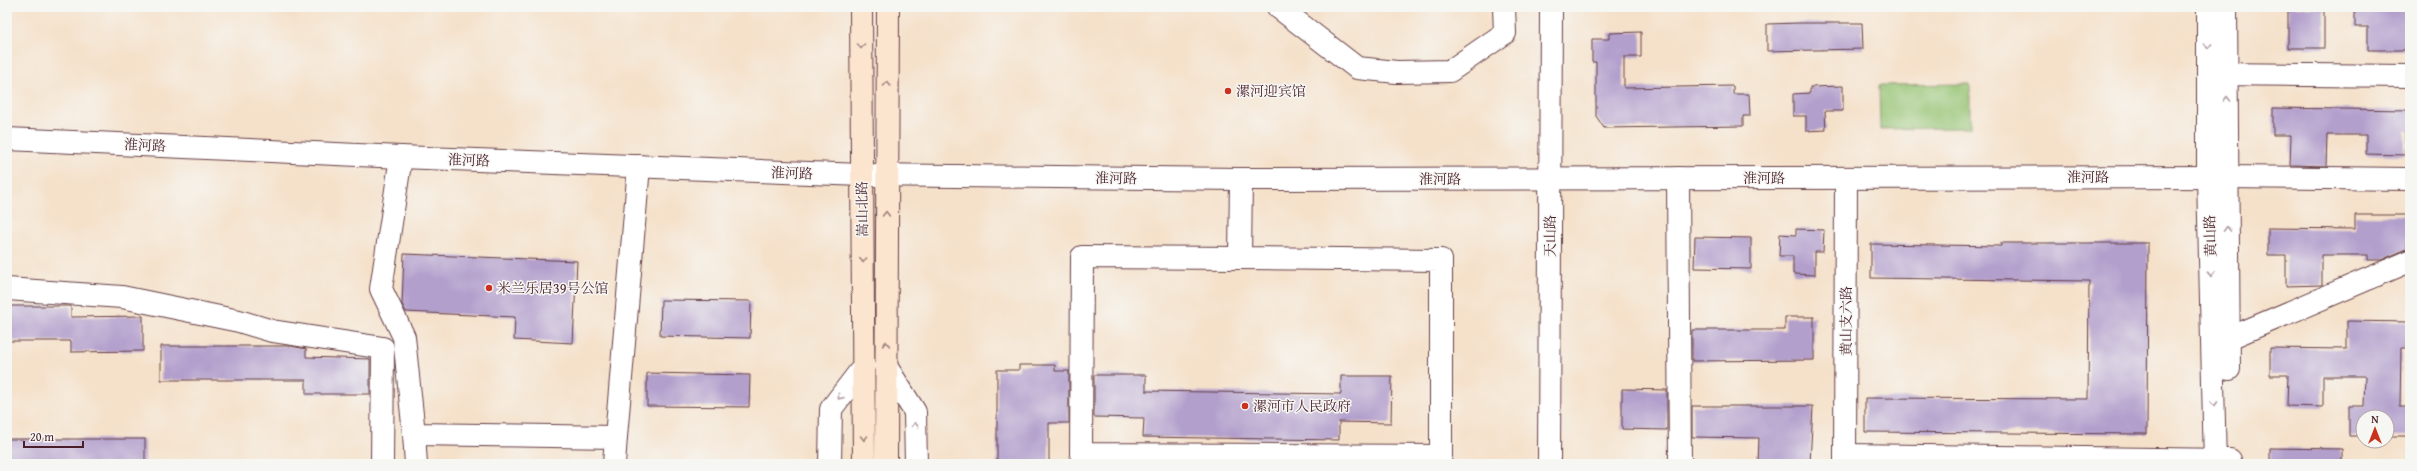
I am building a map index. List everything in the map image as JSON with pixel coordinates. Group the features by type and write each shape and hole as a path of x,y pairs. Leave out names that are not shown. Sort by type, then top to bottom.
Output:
{"main road":[{"name":"嵩山北路","path":"861,7 864,366 875,411"},
{"name":"嵩山北路","path":"875,411 886,366 888,7"},
{"path":"864,464 875,411"},
{"path":"875,411 886,464"}],"street":[{"path":"1278,7 1357,68 1397,72 1450,71 1505,33 1504,7"},
{"name":"天山路","path":"1549,464 1551,7"},
{"name":"黄山路","path":"2208,7 2218,75"},
{"name":"黄山路","path":"2223,462 2217,177 2218,75 2226,7"},
{"path":"2218,75 2410,76"},
{"name":"淮河路","path":"7,138 401,157 862,176 1241,179 2217,177 2410,179"},
{"path":"401,157 381,289 404,337 416,464"},
{"path":"614,464 639,166"},
{"path":"1678,178 1680,464"},
{"name":"黄山支六路","path":"1845,459 1846,178"},
{"path":"1240,258 1241,179"},
{"path":"1082,257 1240,258 1441,260 1441,456 1244,459 1081,454 1082,257"},
{"path":"2221,342 2410,262"},
{"path":"7,289 122,297 239,321 272,331 383,348 382,464"},
{"path":"830,464 831,409 864,366"},
{"path":"886,366 915,412 916,464"},
{"path":"414,434 616,437"},
{"path":"1845,459 2223,462"}],"green space":[{"path":"1970,84 1970,128 1880,129 1879,85"}],"building":[{"path":"2288,7 2324,7 2324,48 2288,48"},
{"path":"2355,7 2410,7 2407,50 2368,50 2368,27 2355,27"},
{"path":"1862,23 1863,49 1767,51 1767,24"},
{"path":"1641,32 1641,57 1624,57 1624,88 1733,86 1733,94 1749,94 1750,116 1743,116 1743,126 1604,128 1596,116 1596,62 1592,62 1592,39 1609,39 1609,33"},
{"path":"1843,86 1843,111 1825,111 1826,130 1806,131 1806,116 1793,116 1793,94 1810,93 1810,87"},
{"path":"2273,108 2410,110 2410,131 2405,131 2405,155 2366,154 2366,135 2327,135 2326,166 2290,165 2291,135 2273,135"},
{"path":"2355,215 2410,215 2410,236 2407,236 2407,249 2381,260 2368,260 2368,255 2322,255 2322,285 2286,286 2286,255 2268,255 2268,228 2355,229"},
{"path":"1796,229 1824,230 1823,252 1815,252 1815,275 1793,274 1793,256 1779,256 1780,234 1796,235"},
{"path":"1695,237 1751,238 1751,269 1694,268"},
{"path":"2001,243 2148,243 2147,434 1865,432 1865,398 2088,399 2089,281 1871,278 1871,244 2001,246"},
{"name":"米兰乐居39号公馆","path":"404,254 577,261 573,343 514,340 515,317 406,312 402,304"},
{"path":"661,300 751,301 750,338 660,336"},
{"path":"7,306 71,306 71,317 143,316 143,351 71,352 71,341 7,341"},
{"path":"1785,317 1814,317 1814,360 1692,361 1692,330 1785,330"},
{"path":"2347,321 2410,322 2410,348 2401,348 2400,406 2410,406 2410,436 2395,436 2395,409 2355,409 2355,436 2349,436 2349,406 2364,406 2365,376 2323,376 2323,407 2287,406 2288,375 2270,375 2270,348 2347,349"},
{"path":"161,346 291,346 306,349 306,357 370,359 370,394 306,394 306,380 161,380"},
{"path":"1019,365 1055,365 1055,371 1069,371 1069,423 1049,423 1049,464 997,464 997,370 1019,370"},
{"path":"647,373 750,375 749,407 647,406"},
{"name":"漯河市人民政府","path":"1094,375 1146,375 1146,391 1341,394 1341,376 1392,376 1391,423 1339,422 1339,440 1143,437 1144,418 1094,417"},
{"path":"1622,389 1667,390 1667,430 1622,429"},
{"path":"1692,406 1813,406 1810,464 1758,464 1759,438 1692,437"},
{"path":"7,439 145,439 145,464 7,464"},
{"path":"2270,448 2342,449 2342,464 2270,464"}],"place":[{"name":"漯河迎宾馆","path":"1228,91"},
{"name":"米兰乐居39号公馆","path":"489,288"},
{"name":"漯河市人民政府","path":"1245,406"}]}
